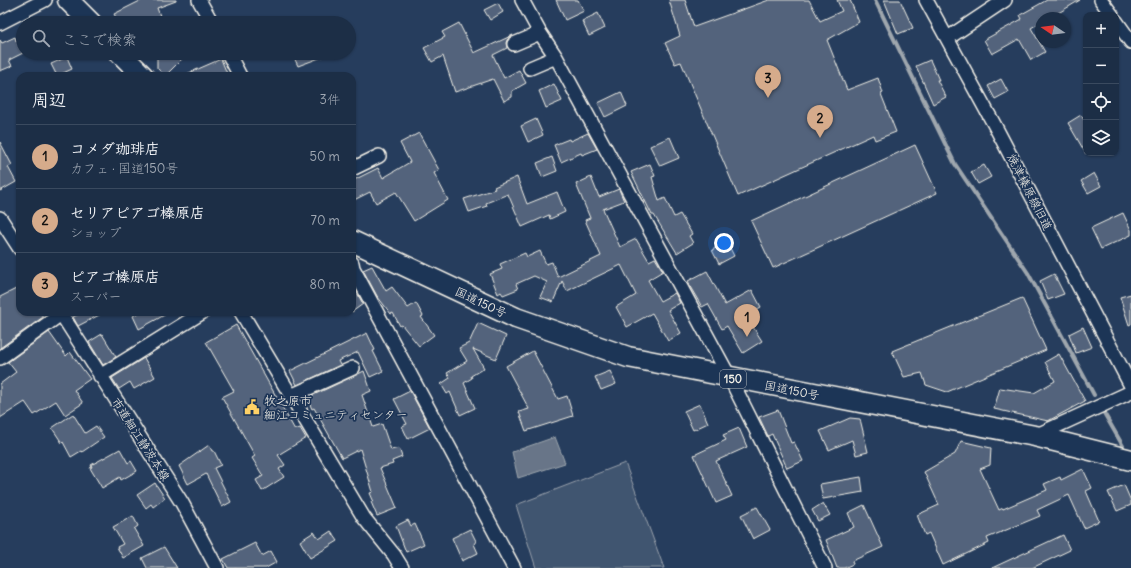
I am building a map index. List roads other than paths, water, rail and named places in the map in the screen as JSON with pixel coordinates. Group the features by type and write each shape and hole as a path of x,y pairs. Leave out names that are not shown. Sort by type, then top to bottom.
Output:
{"highway":[{"path":"68,0 84,16"},
{"path":"127,60 138,72"},
{"name":"国道150号","path":"356,243 516,318 628,357 1035,436 1131,460"}],"street":[{"path":"0,23 45,0"},
{"path":"199,0 208,16"},
{"path":"522,0 540,33 556,57 730,378 825,568"},
{"name":"焼津榛原線旧道","path":"926,0 1002,138 1131,386"},
{"path":"948,38 1005,0"},
{"path":"1103,1 1110,12"},
{"path":"1119,25 1131,42"},
{"path":"514,44 540,33"},
{"path":"530,68 556,57"},
{"path":"232,60 238,72"},
{"path":"356,167 379,156"},
{"path":"0,218 16,243"},
{"path":"356,271 514,568"},
{"path":"0,358 56,316"},
{"name":"市道細江静波本線","path":"62,316 182,503 217,568"},
{"path":"100,376 197,316"},
{"path":"243,316 364,518 394,555 402,568"},
{"path":"291,396 353,368"},
{"path":"1035,436 1131,392"}],"waterway":[{"path":"875,0 955,164 1028,273 1094,395"},
{"path":"1104,413 1123,446"}],"place":[{"name":"ピアゴ榛原店","path":"768,98"},
{"name":"セリアピアゴ榛原店","path":"820,138"},
{"name":"コメダ珈琲店","path":"747,337"},
{"name":"牧之原市 細江コミュニティセンター","path":"252,407"}]}
